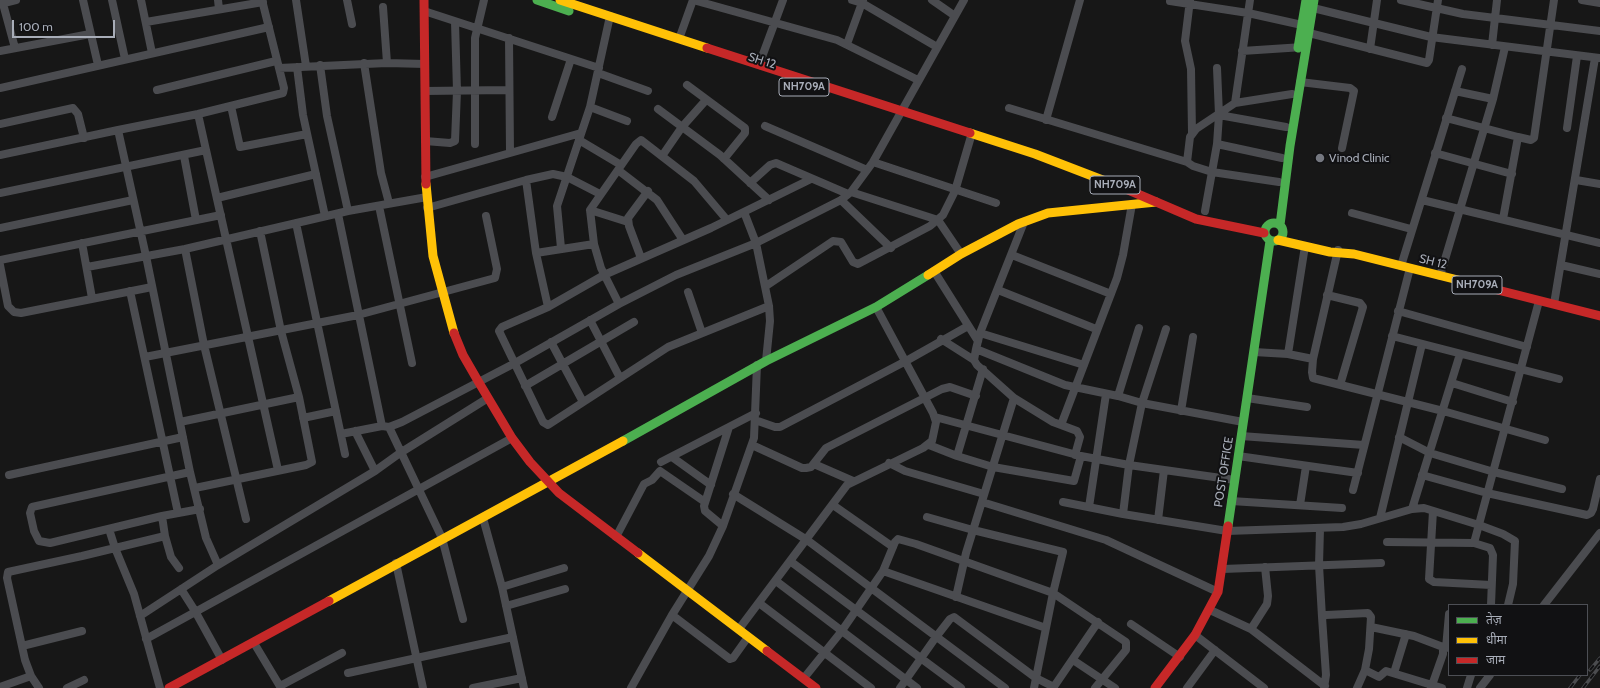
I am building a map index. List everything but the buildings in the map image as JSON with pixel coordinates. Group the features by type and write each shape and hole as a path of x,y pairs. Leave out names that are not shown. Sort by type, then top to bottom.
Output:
{"main road":[{"path":"424,0 425,177 427,208 433,256 455,336 463,355 512,438 530,462 570,502 816,688"},
{"name":"SH 12","path":"537,0 679,39 760,65 899,114"},
{"name":"SH 12","path":"560,0 609,20 971,137 1035,154 1158,202 1196,219 1274,231 1338,250 1600,316"},
{"path":"1274,231 1300,82 1302,25 1306,0"},
{"path":"1274,231 1286,127 1302,47 1309,33 1314,4"},
{"path":"169,688 254,643 442,538 483,518 549,482 757,365 876,307 962,254 1024,222 1048,213 1158,202"},
{"name":"SH 12","path":"1158,202 1208,211"},
{"name":"SH 12","path":"1254,221 1305,246 1338,250"},
{"name":"POST OFFICE","path":"1155,688 1180,657 1195,635 1210,610 1218,592 1223,569 1231,501 1274,231"}],"street":[{"path":"16,0 2,2 16,48"},
{"path":"83,0 98,65"},
{"path":"112,0 125,60"},
{"path":"141,0 152,53"},
{"path":"218,0 220,9"},
{"path":"296,0 306,66"},
{"path":"347,0 352,24"},
{"path":"475,144 476,29 484,0"},
{"path":"679,39 693,0 825,36 847,44 918,80"},
{"path":"760,65 783,0"},
{"path":"852,0 863,1 937,47"},
{"path":"932,0 955,16"},
{"path":"341,434 402,422 515,363 619,304 676,275 756,243 847,195 873,162 964,0"},
{"path":"1046,120 1080,0"},
{"path":"1235,103 1250,0"},
{"path":"1370,49 1377,0"},
{"path":"1401,0 1437,4 1495,17 1550,23 1600,31"},
{"path":"1492,45 1497,0"},
{"path":"1446,118 1518,138 1531,140 1534,138 1554,0"},
{"path":"1582,0 1600,3"},
{"path":"0,154 198,114 283,93 284,88 263,1 146,22"},
{"path":"847,44 863,1"},
{"path":"1170,1 1189,1 1302,25"},
{"path":"1187,162 1192,133 1191,68 1185,41 1189,1"},
{"path":"1314,4 1432,36 1505,47 1597,58 1554,304"},
{"path":"1309,33 1427,63 1430,60 1437,4"},
{"path":"383,7 387,63"},
{"path":"424,11 571,59 648,91"},
{"path":"561,248 557,206 590,107 609,20"},
{"path":"425,141 450,143 455,141 457,91 455,22"},
{"path":"0,88 269,27"},
{"path":"0,51 90,34"},
{"path":"509,38 508,90 510,152"},
{"path":"1242,51 1302,47"},
{"path":"1440,276 1459,209 1485,128 1505,47"},
{"path":"1567,128 1577,56"},
{"path":"552,117 571,59"},
{"path":"157,90 278,64 297,67 387,63 425,64"},
{"path":"364,64 381,173 389,203"},
{"path":"320,65 327,116 348,211"},
{"path":"297,67 307,134 325,216"},
{"path":"1208,211 1212,172 1217,144 1219,115 1217,68"},
{"path":"1353,490 1398,311 1411,229 1422,200 1435,153 1462,69"},
{"path":"1300,82 1350,88 1354,91 1342,148"},
{"path":"687,85 746,130 724,159"},
{"path":"425,91 508,90"},
{"path":"1455,90 1493,99"},
{"path":"1192,133 1235,103 1292,94"},
{"path":"662,156 682,127 706,100"},
{"path":"231,106 240,147 307,134"},
{"path":"590,107 627,121"},
{"path":"0,124 73,108 78,114 84,138"},
{"path":"1009,108 1187,162 1200,169 1279,182"},
{"path":"658,109 724,159 769,200"},
{"path":"198,114 222,215 247,336 278,470"},
{"path":"1219,115 1286,127"},
{"path":"765,126 867,170"},
{"path":"118,130 167,353 190,472 206,538 218,565"},
{"path":"425,177 510,152 580,137 620,167 648,191 662,206 683,240"},
{"path":"766,286 836,240 841,242 853,262 858,264 924,230 938,220 943,215 955,191 971,137"},
{"path":"1503,220 1518,138"},
{"path":"619,304 604,275 594,244 590,210 636,144 641,140 694,181 727,220"},
{"path":"1217,144 1282,158"},
{"path":"0,193 184,156 206,150"},
{"path":"1435,153 1512,174"},
{"path":"184,156 196,220"},
{"path":"873,162 955,191 996,203"},
{"path":"750,183 770,165 776,163 847,195 938,220 962,254"},
{"path":"217,198 316,174"},
{"path":"427,208 526,180 554,174 567,177 600,194"},
{"path":"770,306 702,332 668,347 552,423 546,425 500,334 500,329 548,307 604,275 727,220 811,179"},
{"path":"526,180 536,253 548,307"},
{"path":"1576,180 1600,184"},
{"path":"641,258 628,222 630,214 648,191"},
{"path":"847,195 891,248"},
{"path":"87,267 185,249 348,211 427,197"},
{"path":"0,228 133,200"},
{"path":"1422,200 1600,243"},
{"path":"1061,425 1096,329 1111,294 1123,255 1132,204"},
{"path":"379,206 401,304 412,363"},
{"path":"590,210 628,222"},
{"path":"744,212 756,243 770,306 766,361"},
{"path":"1352,213 1411,229"},
{"path":"338,214 358,315 385,426 442,538 463,619"},
{"path":"0,260 222,215"},
{"path":"145,357 358,315 492,279 497,275 486,216"},
{"path":"974,360 980,333 1024,222"},
{"path":"296,223 345,454"},
{"path":"195,488 306,465 312,462 299,396 281,331 260,231"},
{"path":"82,243 92,298"},
{"path":"536,253 594,244"},
{"path":"1288,354 1305,246"},
{"path":"185,249 204,345 246,519"},
{"path":"1338,250 1313,359 1313,378 1443,411 1545,440"},
{"path":"1012,255 1111,294"},
{"path":"0,265 8,306 14,312 21,313 152,287"},
{"path":"1561,265 1600,274"},
{"path":"934,271 968,326 977,345 1075,388 1118,396 1142,403 1181,411 1243,422"},
{"path":"998,290 1096,329"},
{"path":"130,291 164,441 178,512"},
{"path":"688,292 702,332"},
{"path":"1327,296 1360,303 1363,307 1340,385"},
{"path":"1474,543 1506,430 1539,301"},
{"path":"739,629 844,489 853,481 929,445 934,436 935,417 876,307"},
{"path":"1398,311 1527,347"},
{"path":"590,320 620,378"},
{"path":"525,386 634,322"},
{"path":"661,462 729,427 756,417 775,427 780,427 906,361 941,339 968,326"},
{"path":"1118,396 1139,328"},
{"path":"1123,514 1129,465 1142,403 1166,329"},
{"path":"980,333 1084,365"},
{"path":"1392,336 1559,379"},
{"path":"1181,411 1193,337"},
{"path":"929,445 957,456 993,467 1074,481 1080,440 1077,431 1061,425 1014,398 974,360 941,339"},
{"path":"551,342 583,402"},
{"path":"1380,518 1422,344"},
{"path":"1254,352 1288,354 1313,359"},
{"path":"1412,509 1460,354"},
{"path":"632,688 672,614 709,556 723,526 733,494 752,445 756,417 757,365"},
{"path":"957,456 983,369"},
{"path":"1452,383 1513,402"},
{"path":"752,445 802,468 811,467 826,448 925,397 950,387 976,396"},
{"path":"1089,507 1106,394"},
{"path":"180,422 299,396"},
{"path":"140,616 218,565 375,471 400,453 488,398"},
{"path":"956,597 973,530 1014,398"},
{"path":"1247,398 1306,407"},
{"path":"303,418 336,411"},
{"path":"935,417 1078,456 1235,480"},
{"path":"723,526 705,511 705,502 729,427"},
{"path":"355,431 375,471"},
{"path":"1241,436 1364,445"},
{"path":"9,475 183,437"},
{"path":"1399,437 1430,453 1494,472 1562,489"},
{"path":"146,639 512,438"},
{"path":"1238,456 1358,473"},
{"path":"672,457 711,485"},
{"path":"889,463 905,471 1106,540 1218,592"},
{"path":"814,464 853,481"},
{"path":"1300,505 1306,466"},
{"path":"1158,520 1164,470"},
{"path":"616,537 644,484 652,480 660,471 705,502"},
{"path":"190,472 32,507 30,509 34,531 39,541 44,544 178,512 200,509"},
{"path":"1422,475 1487,493 1587,515 1591,513 1598,496 1600,479"},
{"path":"733,494 807,540 1002,687"},
{"path":"1231,501 1342,508"},
{"path":"1063,502 1123,514 1227,531 1320,529 1352,526 1412,509 1418,508 1433,510 1503,534 1515,541 1513,584 1508,604"},
{"path":"833,505 892,547"},
{"path":"1433,510 1432,542 1428,576 1431,582 1492,585"},
{"path":"162,516 165,536 171,557 179,568"},
{"path":"927,517 1063,552 1052,593 1034,688"},
{"path":"483,518 502,587 524,688"},
{"path":"110,529 115,548 134,594 160,688"},
{"path":"1320,529 1319,565 1325,687"},
{"path":"1545,604 1600,533"},
{"path":"39,688 31,676 22,646 7,578 8,572 165,536"},
{"path":"804,678 825,653 856,611 883,571 892,547 898,539 1052,593 1098,622 1126,642 1127,646 1095,688"},
{"path":"1387,542 1474,543 1492,549 1491,604"},
{"path":"790,561 961,688"},
{"path":"396,564 423,688"},
{"path":"1223,569 1380,564"},
{"path":"1251,629 1267,604 1268,596 1265,567"},
{"path":"502,587 564,568"},
{"path":"883,571 1046,628"},
{"path":"776,580 841,632 917,688"},
{"path":"181,589 222,660"},
{"path":"506,606 564,589"},
{"path":"759,603 871,688"},
{"path":"1210,610 1251,629 1325,687"},
{"path":"1322,617 1326,615 1368,613 1371,617 1370,649 1365,670 1357,688"},
{"path":"672,614 730,659 733,658 748,637"},
{"path":"900,688 922,659 936,637 950,619 954,617 1036,678 1054,688 1098,622"},
{"path":"1131,624 1180,657"},
{"path":"1431,686 1446,649 1448,626"},
{"path":"1371,627 1406,634 1446,649"},
{"path":"22,646 82,631"},
{"path":"1394,673 1406,634"},
{"path":"1195,635 1264,688"},
{"path":"348,673 513,637"},
{"path":"254,643 281,687 342,653"},
{"path":"1187,688 1215,650"},
{"path":"1073,660 1115,688"},
{"path":"1365,670 1379,677 1385,671 1394,673 1431,686 1442,688"},
{"path":"0,687 31,676"},
{"path":"1467,688 1470,676"},
{"path":"1480,688 1489,676"},
{"path":"473,688 522,678"},
{"path":"67,688 84,680"}],"railway":[{"path":"1590,670 1600,658"},
{"path":"1583,688 1600,666"},
{"path":"1570,688 1579,676"}],"traffic: fast":[{"path":"537,0 569,11"},
{"path":"1298,48 1306,0"},
{"path":"1280,225 1290,146 1314,0"},
{"path":"1270,223 1278,223 1283,228 1283,232 1281,239 1278,241 1270,241 1265,236 1265,228 1270,223"},
{"path":"1228,526 1270,241"},
{"path":"623,441 766,361 876,307 928,275"}],"traffic: slow":[{"path":"560,0 707,48"},
{"path":"970,133 1035,154 1126,189"},
{"path":"426,184 433,256 454,333"},
{"path":"928,275 961,254 1018,224 1048,213 1156,202"},
{"path":"1278,240 1330,252 1354,254 1474,284"},
{"path":"329,601 623,441"},
{"path":"638,553 767,651"}],"traffic: jam":[{"path":"424,0 426,184"},
{"path":"707,48 970,133"},
{"path":"1126,189 1196,219 1264,233"},
{"path":"1474,284 1600,316"},
{"path":"454,333 463,355 478,381 512,438 530,462 559,493 638,553"},
{"path":"1155,688 1195,635 1218,592 1228,526"},
{"path":"169,688 329,601"},
{"path":"767,651 816,688"}],"place":[{"name":"Vinod Clinic","path":"1320,158"}]}
